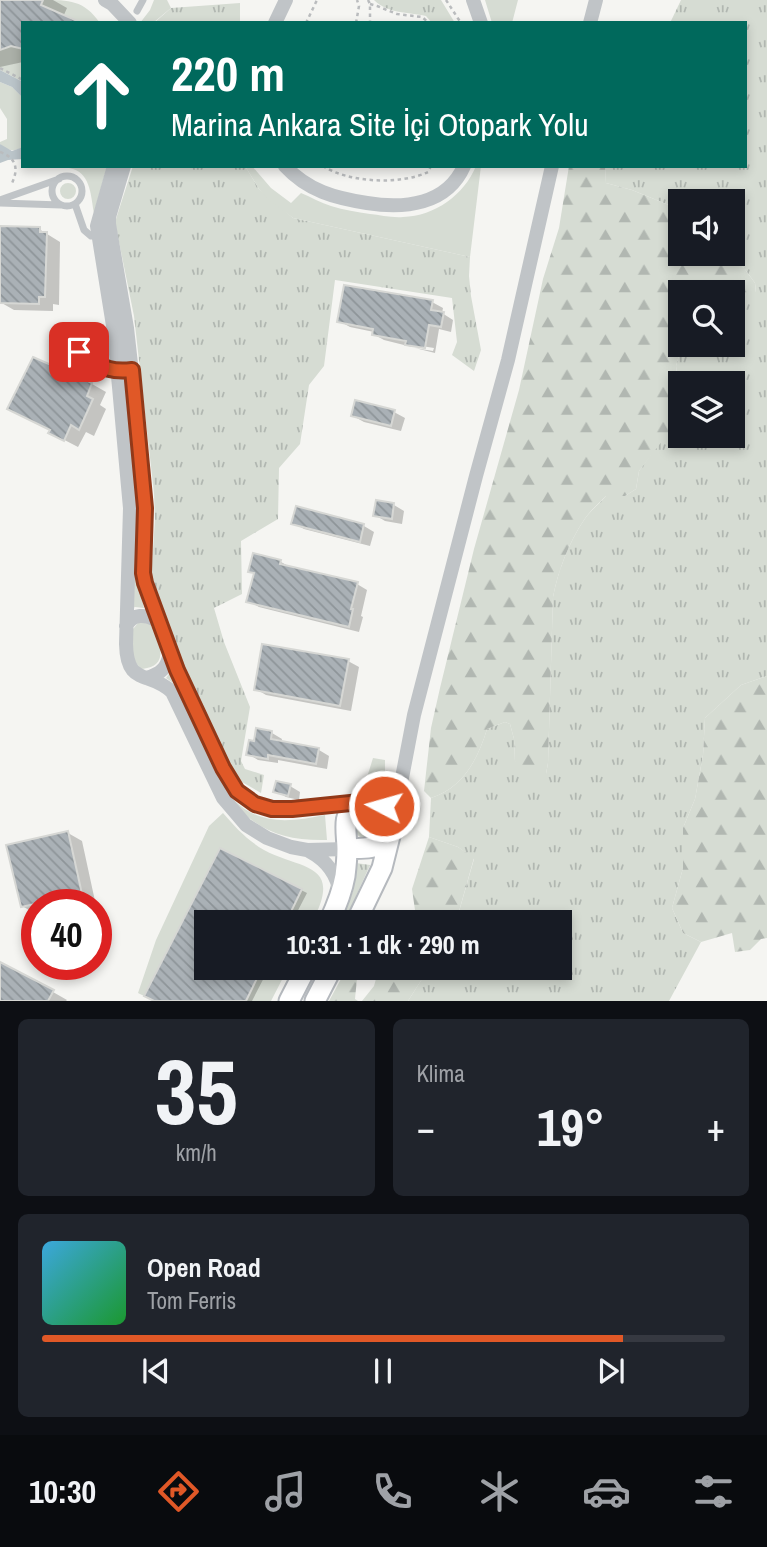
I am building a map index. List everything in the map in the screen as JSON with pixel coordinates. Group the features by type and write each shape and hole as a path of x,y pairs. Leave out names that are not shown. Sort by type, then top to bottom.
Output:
{"street":[{"path":"103,0 134,17"},
{"path":"103,0 119,21"},
{"path":"276,21 286,0"},
{"path":"473,0 480,21"},
{"path":"591,21 596,0"},
{"path":"113,168 98,218 127,328 125,371 130,509 126,626 128,664 131,670 172,692 223,798 246,825 267,838 307,850 347,849 382,844 392,827 392,819 387,809 381,804 367,801 354,806 347,817 345,833 347,849 345,876 335,910"},
{"path":"104,235 123,168"},
{"path":"287,168 299,179 340,199 396,206 421,203 441,194 458,178 463,168"},
{"path":"362,910 382,868 420,692 508,360 551,168"},
{"path":"125,371 142,463 145,583 170,653 234,787 244,797 260,806 292,809 367,801 392,795 402,784"},
{"path":"126,626 140,615 147,615 158,621"},
{"path":"146,678 160,672 168,662 170,653"},
{"path":"307,850 322,859 331,869 340,900"},
{"path":"289,1001 300,980"},
{"path":"315,1001 326,980"}],"lane":[{"path":"134,17 144,0"},
{"path":"65,177 75,178 81,186 82,196 71,206 0,202 65,177"},
{"path":"60,179 53,190 55,199 61,205"},
{"path":"75,204 84,230 91,236 104,235"},
{"path":"68,348 105,369 125,371"}],"path":[{"path":"307,21 317,0"},
{"path":"356,21 359,6 357,0"},
{"path":"446,0 460,21"},
{"path":"370,21 369,2 397,13 422,17 427,21"},
{"path":"0,68 21,79"},
{"path":"0,152 8,155 16,166 9,188"},
{"path":"326,168 346,176 388,180 410,179 428,172 430,168"}],"green space":[{"path":"43,0 75,3 88,10 98,21 77,21 41,5"},
{"path":"154,0 167,0 171,8 155,21 142,21"},
{"path":"374,0 441,0 454,21 430,21 426,16 380,5"},
{"path":"485,0 518,0 513,21 491,21"},
{"path":"681,0 767,0 767,676 741,685 705,718 703,755 695,799 683,828 683,868 672,908 683,933 701,942 669,1001 408,1001 421,980 572,980 572,910 459,910 474,859 458,847 429,837 431,798 460,780 474,761 487,729 505,722 510,724 514,739 515,761 546,774 553,597 561,567 586,517 606,496 625,496 636,489 639,471 652,453 668,421 668,448 745,448 745,371 677,371 676,366 679,357 745,357 745,295 756,292 755,283 743,266 745,266 745,189 668,189 668,205 606,183 605,168 747,168 747,21 671,21"},
{"path":"240,3 240,21 156,21 171,8"},
{"path":"11,46 21,48 21,81 0,70 0,50"},
{"path":"0,82 12,87 21,96 21,148 17,150 0,144 7,139 7,119 0,108"},
{"path":"69,168 106,168 94,213 87,181"},
{"path":"132,168 246,168 259,189 293,218 470,257 471,296 481,350 474,371 452,355 457,342 452,298 335,280 324,366 309,385 300,444 279,468 278,519 241,541 242,594 214,608 224,642 250,707 241,761 245,769 264,775 261,793 242,782 227,761 185,668 151,578 154,493 134,316 115,222"},
{"path":"246,168 254,168 271,188 291,203 301,193 341,209 399,217 415,216 447,202 464,186 475,168 481,168 470,257 293,218 259,189"},
{"path":"569,168 605,168 606,183 668,205 668,266 743,266 755,283 756,293 745,296 745,280 668,280 668,357 679,357 677,371 668,371 668,433 639,471 636,489 625,496 606,496 586,517 561,567 553,597 546,774 535,778 520,775 515,761 510,724 505,722 487,729 474,761 460,780 431,798 424,791 431,728 474,549 519,390 543,279 559,228"},
{"path":"65,183 71,183 76,191 74,197 65,199 60,194 60,188"},
{"path":"137,532 137,580 144,608 131,609 135,534"},
{"path":"139,622 150,624 160,652 156,664 141,669 132,658 133,629"},
{"path":"171,671 226,791 236,802 247,811 271,819 297,820 325,815 327,840 296,838 270,831 236,806 226,793 176,685 166,678"},
{"path":"767,676 767,938 761,939 750,950 735,952 732,933 701,942 683,933 672,908 683,868 683,828 695,799 703,755 705,718 741,685"},
{"path":"373,758 385,760 385,790 364,787"},
{"path":"368,809 375,811 385,821 383,836 362,838 353,828 357,815"},
{"path":"223,813 242,833 264,850 314,871 321,878 321,903 318,910 292,910 302,889 220,848 144,996 138,993 156,940 209,826"},
{"path":"429,837 458,847 474,858 459,910 415,910 412,889"},
{"path":"356,863 370,865 350,910 346,910 353,891"},
{"path":"256,980 282,980 271,1001 246,1001"},
{"path":"340,980 357,980 355,999 358,1001 329,1001"},
{"path":"376,980 421,980 408,1001 362,1001"}],"shaded area":[{"path":"0,70 21,81 21,96 12,87 0,82"},
{"path":"0,144 12,151 21,148 21,159 0,163"}],"building":[{"path":"0,0 43,0 41,5 77,21 21,21 21,48 11,46 0,50"},
{"path":"0,226 40,227 40,232 47,232 45,297 39,297 39,304 0,303"},
{"path":"344,285 433,300 431,310 444,312 441,327 429,325 425,348 405,345 406,341 372,335 373,329 337,322"},
{"path":"33,357 92,383 87,396 93,399 79,430 71,425 64,441 48,433 50,430 7,409"},
{"path":"355,400 395,410 391,426 351,416"},
{"path":"376,500 394,503 392,519 373,516"},
{"path":"296,506 364,524 360,542 291,524"},
{"path":"253,553 281,560 280,564 358,582 349,627 246,602 254,573 248,572"},
{"path":"262,644 349,659 340,706 254,690"},
{"path":"256,728 272,731 271,739 319,748 316,764 268,755 268,759 246,755 249,740 254,741"},
{"path":"276,781 291,784 288,796 273,792"},
{"path":"68,831 81,889 21,889 21,907 6,845"},
{"path":"220,848 302,889 292,910 194,910 194,980 256,980 246,1001 154,1001 144,996"},
{"path":"0,962 21,973 21,980 35,980 54,990 48,1001 0,1001"}],"route":[{"path":"79,352 105,369 118,372 132,370 145,508 145,583 177,670 234,787 250,801 272,809 370,801 384,806"}]}
